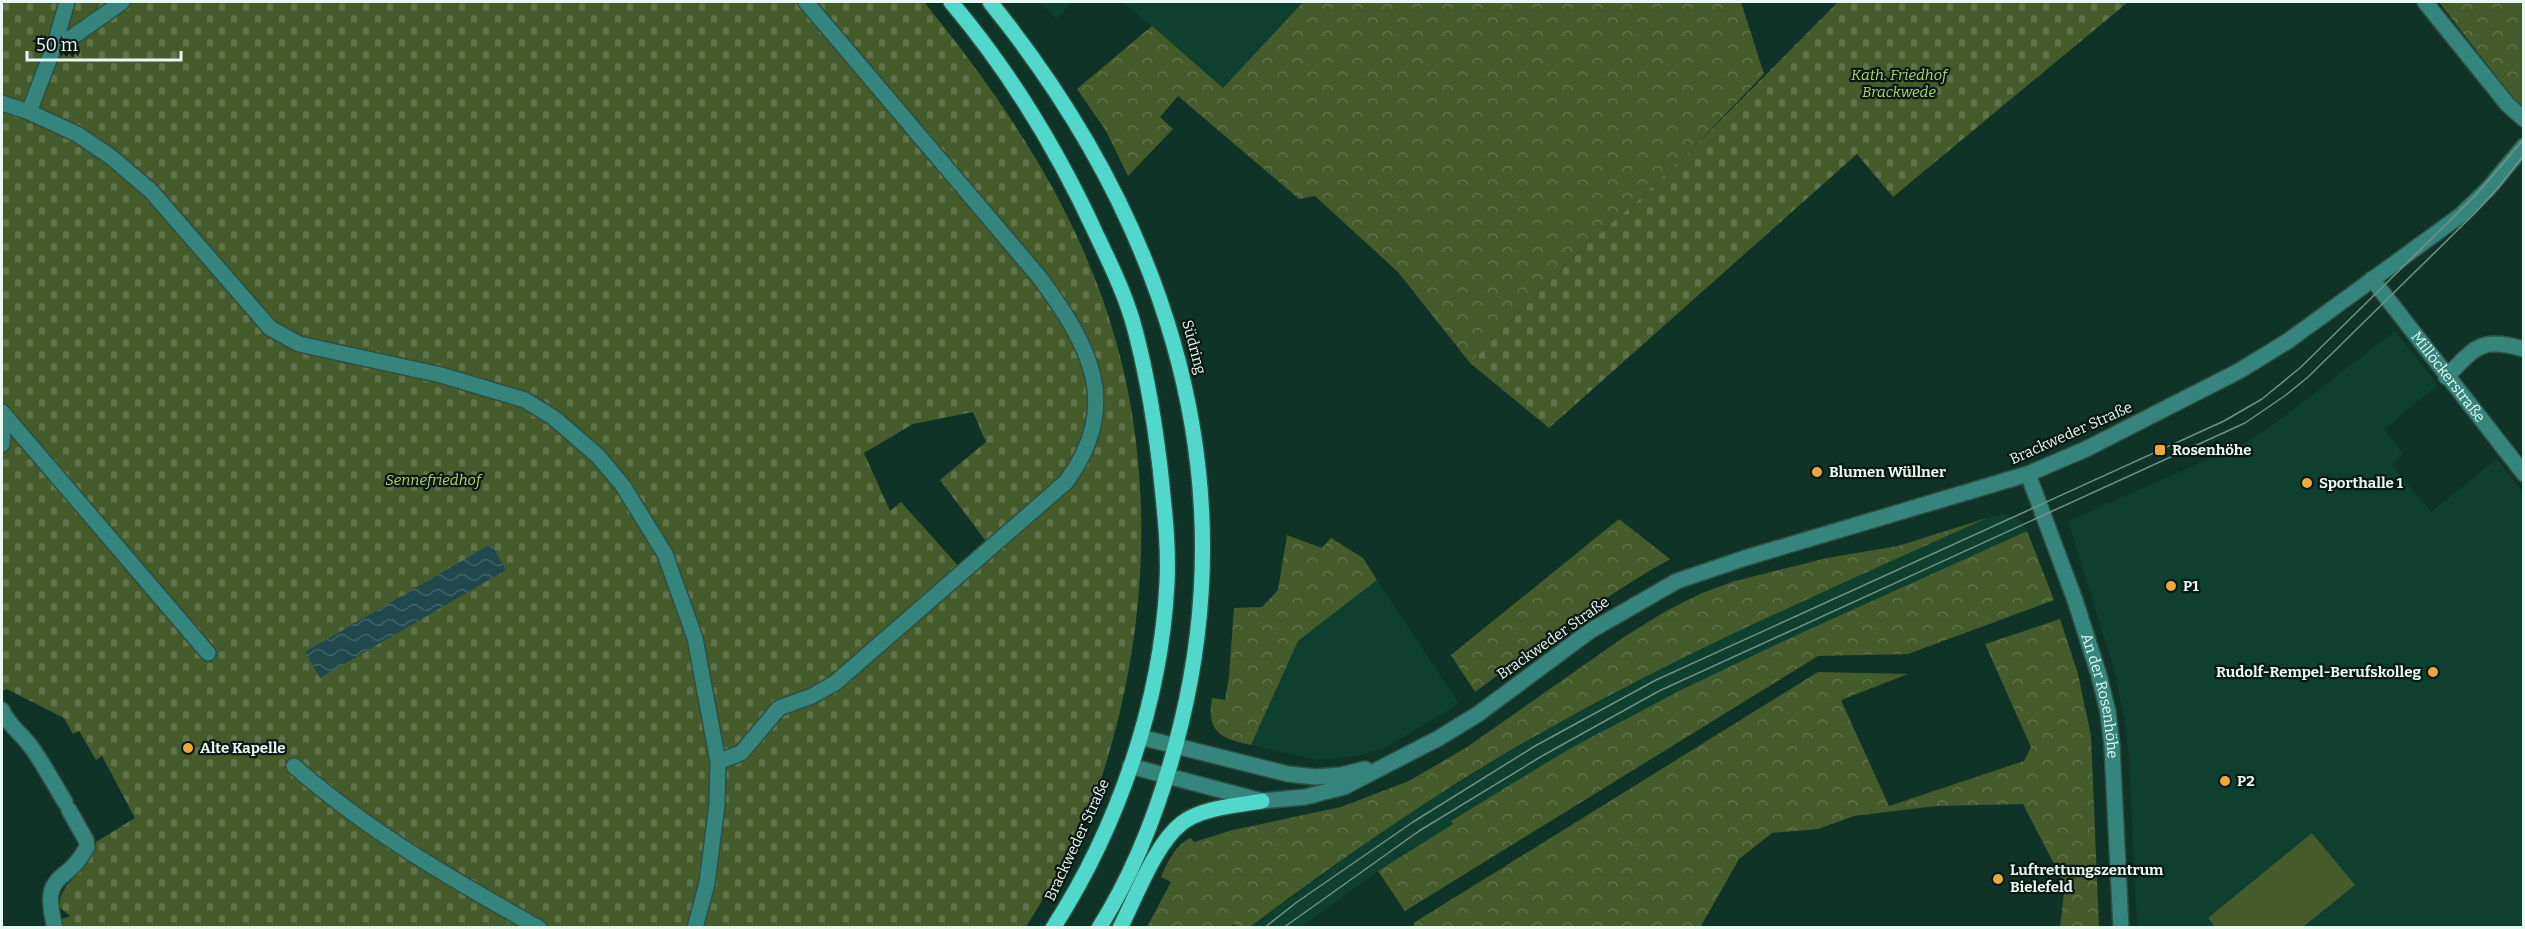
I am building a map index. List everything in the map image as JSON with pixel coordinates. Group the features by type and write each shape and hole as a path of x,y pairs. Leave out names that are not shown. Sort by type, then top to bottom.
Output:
{"main road":[{"path":"951,2 978,33 1073,185 1117,279 1142,357 1152,404 1158,451 1167,538 1167,581 1158,665 1140,738"},
{"name":"Südring","path":"990,2 1018,36 1094,152 1128,220 1162,302 1188,395 1202,489 1202,578 1199,631 1192,677 1176,747"},
{"name":"Brackweder Straße","path":"1053,927 1092,857 1113,812 1140,738"},
{"path":"1099,927 1126,878 1156,808 1176,747"},
{"path":"1120,927 1158,851 1181,824 1215,809 1262,801"}],"street":[{"path":"29,112 55,44 67,2"},
{"path":"55,44 68,40 123,2"},
{"path":"718,762 741,753 779,708 812,696 835,682 1066,482 1077,466 1093,421 1095,399 1090,360 1071,321 1040,278 806,2"},
{"path":"998,2 1018,36"},
{"path":"2425,2 2508,105 2523,119"},
{"path":"2,103 29,112 77,134 111,158 150,191 270,328 299,344 441,375 525,400 554,418 598,456 623,486 665,555 695,638 718,762 717,805 712,848 707,883 695,927"},
{"name":"Brackweder Straße","path":"1130,766 1262,801 1305,797 1336,789 1395,762 1478,714 1590,631 1677,581 1745,558 2028,474 2086,449 2240,371 2288,341 2461,215 2488,189 2523,147"},
{"name":"Millöckerstraße","path":"2372,279 2523,474"},
{"path":"2446,377 2479,346 2492,342 2523,349"},
{"path":"2,444 3,413"},
{"path":"3,413 208,652"},
{"name":"An der Rosenhöhe","path":"2028,474 2074,600 2108,712 2112,746 2121,927"},
{"path":"2,710 7,721 32,749 86,840 87,848 58,879 50,893 49,902 55,927"},
{"name":"Brackweder Straße","path":"1140,738 1288,774 1316,777 1341,775 1395,762"},
{"path":"294,766 344,807 409,852 539,927"}],"shaded area":[{"path":"1039,2 1072,2 1057,19"},
{"path":"1123,2 1303,2 1223,88"},
{"path":"2395,331 2438,385 2384,429 2403,454 2392,465 2431,512 2497,459 2523,492 2523,927 2137,927 2129,757 2125,724 2114,669 2068,521 2243,444 2277,422"},
{"path":"2003,514 2020,520 2027,531 1790,638 1624,719 1451,821 1453,824 1378,871 1301,927 1250,928 1393,823 1553,725 1663,667 1767,617 1987,518"},
{"path":"1377,580 1459,704 1385,748 1358,756 1317,760 1251,745 1298,641"}],"green space":[{"name":"Sennefriedhof","path":"2,2 924,2 975,67 1022,136 1063,208 1097,284 1117,344 1131,406 1139,468 1141,531 1139,594 1131,657 1118,719 1101,779 1068,855 1026,927 42,927 70,916 59,907 65,888 90,858 96,842 135,818 102,756 96,760 79,731 73,734 64,718 7,689 2,691","holes":["973,412 986,442 940,480 988,544 961,569 901,502 890,511 864,453 913,424"]},
{"path":"1303,2 1741,2 1764,74 1687,154 1634,204 1581,249 1470,363 1398,272 1315,196 1299,199 1178,96 1160,117 1173,129 1128,176 1106,131 1077,89 1152,26 1223,88"},
{"name":"Kath. Friedhof Brackwede","path":"1838,2 2128,2 1893,197 1857,154 1549,428 1470,363 1581,249 1634,204 1687,154"},
{"path":"2439,2 2523,2 2524,102 2520,107"},
{"path":"1987,518 1715,643 1555,725 1476,771 1399,821 1250,927 1237,927 1234,924 1229,928 1147,927 1171,882 1161,877 1166,865 1176,849 1191,838 1194,842 1233,830 1341,807 1409,781 1467,747 1624,637 1666,611 1702,593 1735,581 1827,558 1898,546"},
{"path":"1619,519 1670,559 1595,606 1475,692 1451,655"},
{"path":"2027,531 2054,600 1908,654 1818,656 1405,911 1378,871 1453,824 1451,821 1569,749 1679,691"},
{"path":"1287,535 1322,548 1331,538 1363,558 1377,580 1298,641 1251,745 1231,740 1218,732 1211,719 1212,698 1225,700 1234,608 1262,607 1278,590"},
{"path":"2060,619 2078,674 2091,736 2099,927 2060,927 2065,885 2023,804 1936,806 1854,816 1818,829 1772,833 1739,859 1701,926 1698,927 1413,927 1415,922 1818,672 1908,674 1841,700 1889,806 2024,761 2031,747 1985,644"},
{"path":"2312,833 2355,885 2303,927 2215,927 2208,918"}],"water":[{"path":"491,544 506,570 320,678 305,652"}],"tram line":[{"path":"1264,928 1297,902 1413,822 1535,746 1656,680 2224,421 2262,399 2301,367 2475,196 2524,139"},
{"path":"1283,928 1419,831 1542,756 1659,691 2245,423 2308,377 2475,213 2524,155"}],"place":[{"name":"Rosenhöhe","path":"2160,450"},
{"name":"Blumen Wüllner","path":"1817,472"},
{"name":"Sporthalle 1","path":"2307,483"},
{"name":"P1","path":"2171,586"},
{"name":"Rudolf-Rempel-Berufskolleg","path":"2433,672"},
{"name":"Alte Kapelle","path":"188,748"},
{"name":"P2","path":"2225,781"},
{"name":"Luftrettungszentrum Bielefeld","path":"1998,879"}]}
